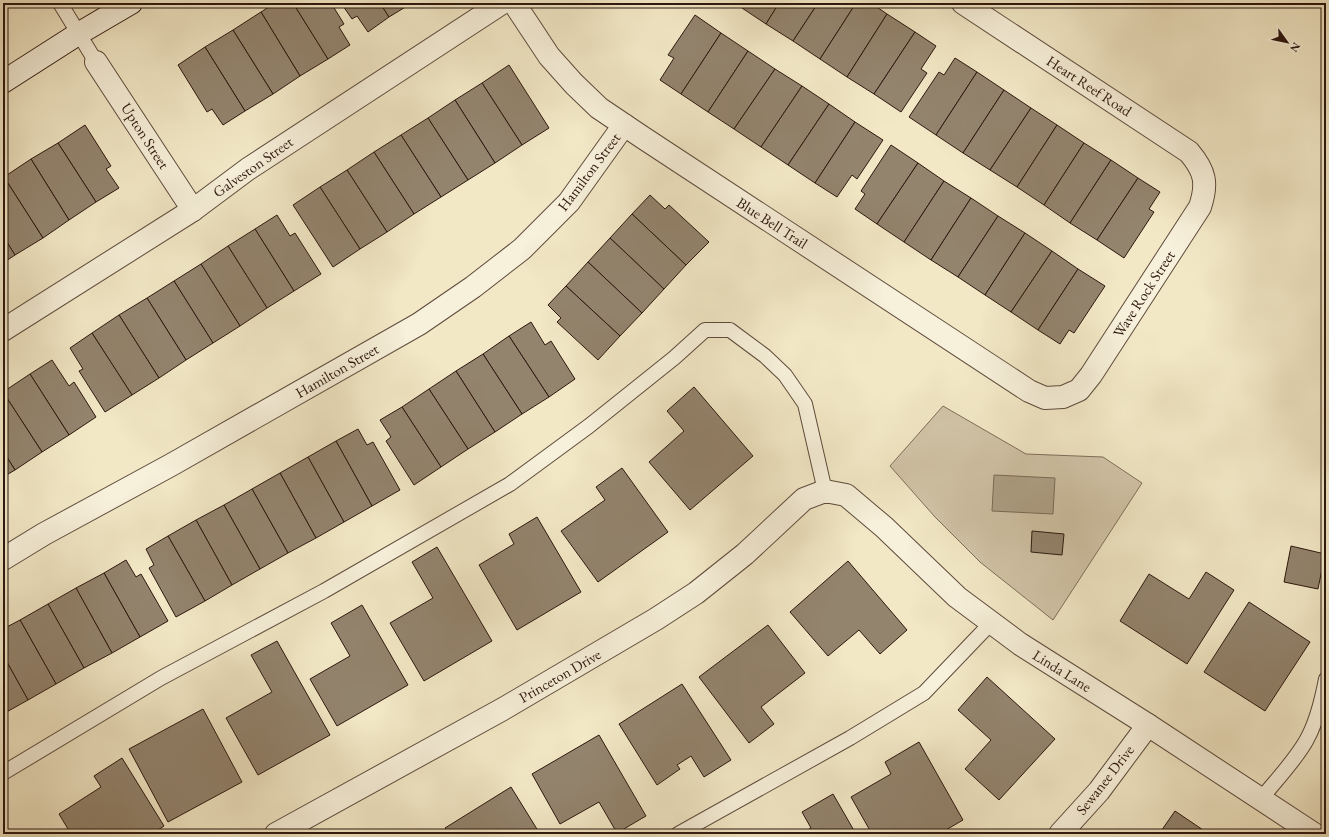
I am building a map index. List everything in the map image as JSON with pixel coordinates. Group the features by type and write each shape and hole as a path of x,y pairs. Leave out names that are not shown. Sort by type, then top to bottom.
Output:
{"street":[{"path":"3,82 78,34 131,3"},
{"name":"Galveston Street","path":"3,330 194,210 248,169 502,3"},
{"name":"Blue Bell Trail","path":"514,3 549,56 574,84 599,108 1029,392 1045,398 1063,397"},
{"name":"Heart Reef Road","path":"963,3 1189,152 1199,163 1204,178"},
{"name":"Upton Street","path":"96,62 194,210"},
{"name":"Hamilton Street","path":"3,559 44,534 171,465 419,324 473,288 522,249 569,202 624,125"},
{"name":"Wave Rock Street","path":"1063,397 1078,390 1091,375 1200,207 1205,193 1204,178"},
{"name":"Linda Lane","path":"825,491 846,496 884,527 957,597 1020,644 1148,724 1314,834"},
{"name":"Princeton Drive","path":"276,834 503,709 656,619 696,593 745,554 804,499 825,491"},
{"name":"Sewanee Drive","path":"1060,834 1099,792 1148,724"}],"lane":[{"path":"60,3 96,62"},
{"path":"3,773 161,678 324,591 510,484 589,426 674,358 705,330 730,330 764,356 785,375 805,404 825,491"},
{"path":"678,834 850,738 924,693 991,622"},
{"path":"1261,799 1306,741 1316,719 1326,679"}],"shaded area":[{"path":"943,406 1026,454 1103,457 1142,483 1053,620 980,562 935,517 890,466"},
{"path":"994,475 1055,478 1053,514 992,511"}],"building":[{"path":"275,3 293,3 328,59 300,76 261,12"},
{"path":"293,3 331,3 344,24 339,27 350,45 328,59"},
{"path":"341,3 380,3 389,17 368,32 357,16 352,19"},
{"path":"380,3 412,3 389,17"},
{"path":"741,3 779,3 766,24 739,6"},
{"path":"779,3 818,3 793,41 766,24"},
{"path":"818,3 856,3 820,59 793,41"},
{"path":"856,3 871,3 887,14 847,77 820,59"},
{"path":"261,12 300,76 273,94 233,30"},
{"path":"887,14 915,32 874,94 847,77"},
{"path":"695,15 721,33 681,94 660,80 674,58 668,55"},
{"path":"233,30 273,94 245,111 205,47"},
{"path":"915,32 936,46 921,69 927,73 901,112 874,94"},
{"path":"721,33 748,51 708,112 681,94"},
{"path":"205,47 245,111 223,125 212,109 207,112 178,65"},
{"path":"748,51 775,69 734,129 708,112"},
{"path":"955,58 977,72 936,135 909,117 939,72 944,75"},
{"path":"509,65 549,128 522,145 482,83"},
{"path":"775,69 802,86 761,147 734,129"},
{"path":"977,72 1004,90 963,153 936,135"},
{"path":"482,83 522,145 495,163 455,100"},
{"path":"802,86 829,104 788,165 761,147"},
{"path":"1004,90 1031,108 990,170 963,153"},
{"path":"455,100 495,163 468,180 428,118"},
{"path":"829,104 855,122 815,183 788,165"},
{"path":"1031,108 1057,125 1017,187 990,170"},
{"path":"428,118 468,180 441,197 401,135"},
{"path":"855,122 883,140 857,179 852,175 837,197 815,183"},
{"path":"85,125 111,166 106,169 119,188 96,202 58,143"},
{"path":"1057,125 1084,143 1044,205 1017,187"},
{"path":"401,135 441,197 414,214 374,152"},
{"path":"58,143 96,202 69,220 31,159"},
{"path":"1084,143 1111,160 1070,223 1044,205"},
{"path":"891,145 918,163 877,224 855,209 865,194 861,191"},
{"path":"374,152 414,214 387,232 347,170"},
{"path":"31,159 69,220 43,238 4,177"},
{"path":"1111,160 1138,178 1097,240 1070,223"},
{"path":"918,163 944,181 904,242 877,224"},
{"path":"347,170 387,232 360,249 320,187"},
{"path":"4,177 43,238 15,255 3,236"},
{"path":"1138,178 1160,192 1149,209 1154,212 1124,258 1097,240"},
{"path":"944,181 971,198 931,260 904,242"},
{"path":"320,187 360,249 333,267 293,205"},
{"path":"650,195 665,209 669,205 709,242 686,265 632,214"},
{"path":"971,198 998,216 958,277 931,260"},
{"path":"632,214 686,265 664,289 610,238"},
{"path":"277,215 290,236 295,233 321,274 294,291 255,229"},
{"path":"998,216 1025,233 985,295 958,277"},
{"path":"255,229 294,291 267,308 228,246"},
{"path":"1025,233 1052,251 1011,312 985,295"},
{"path":"3,236 15,255 3,263"},
{"path":"610,238 664,289 642,313 588,262"},
{"path":"228,246 267,308 240,326 201,264"},
{"path":"1052,251 1078,269 1038,330 1011,312"},
{"path":"588,262 642,313 620,336 566,286"},
{"path":"201,264 240,326 213,343 174,281"},
{"path":"1078,269 1105,286 1074,333 1069,330 1060,344 1038,330"},
{"path":"174,281 213,343 186,360 147,298"},
{"path":"566,286 620,336 598,360 557,322 561,318 548,305"},
{"path":"147,298 186,360 159,378 119,315"},
{"path":"119,315 159,378 132,395 92,333"},
{"path":"531,322 545,345 551,341 575,379 549,397 509,336"},
{"path":"92,333 132,395 105,412 79,371 83,369 70,348"},
{"path":"509,336 549,397 522,414 483,354"},
{"path":"483,354 522,414 495,432 456,371"},
{"path":"52,360 69,386 74,382 96,417 69,435 30,374"},
{"path":"456,371 495,432 468,449 429,389"},
{"path":"30,374 69,435 42,452 3,392"},
{"path":"694,387 753,456 690,510 649,462 684,431 667,411"},
{"path":"429,389 468,449 441,467 402,407"},
{"path":"3,392 42,452 15,470 3,451"},
{"path":"402,407 441,467 414,485 386,441 391,437 380,420"},
{"path":"358,429 367,445 373,442 400,490 372,506 336,441"},
{"path":"336,441 372,506 344,522 308,457"},
{"path":"3,451 15,470 3,477"},
{"path":"308,457 344,522 316,538 280,473"},
{"path":"622,468 668,532 598,582 561,531 605,500 596,487"},
{"path":"280,473 316,538 288,553 252,489"},
{"path":"252,489 288,553 260,569 224,505"},
{"path":"224,505 260,569 232,585 196,520"},
{"path":"537,517 581,592 517,630 479,565 514,544 509,534"},
{"path":"196,520 232,585 205,601 168,536"},
{"path":"1032,531 1064,534 1062,555 1031,552"},
{"path":"168,536 205,601 176,617 149,568 154,565 146,549"},
{"path":"1291,546 1325,554 1318,589 1284,582"},
{"path":"437,547 492,641 424,681 390,623 433,598 412,562"},
{"path":"126,560 136,577 141,574 168,621 140,637 104,573"},
{"path":"848,561 907,630 880,654 859,630 828,656 790,612"},
{"path":"1206,572 1234,590 1187,664 1120,621 1149,574 1189,599"},
{"path":"104,573 140,637 112,653 76,588"},
{"path":"76,588 112,653 84,668 48,604"},
{"path":"1249,602 1310,642 1265,711 1204,672"},
{"path":"48,604 84,668 56,684 20,620"},
{"path":"362,605 408,685 337,726 310,679 350,656 331,623"},
{"path":"20,620 56,684 28,700 3,655 3,629"},
{"path":"768,625 805,673 761,707 774,724 749,743 699,677"},
{"path":"277,641 330,735 258,775 226,718 272,692 251,655"},
{"path":"3,655 28,700 3,714"},
{"path":"987,677 1055,739 999,800 965,769 991,740 958,710"},
{"path":"682,684 731,760 704,777 691,756 677,765 680,769 657,785 619,724"},
{"path":"203,709 242,782 168,822 129,749"},
{"path":"599,735 646,816 617,833 599,802 560,824 532,774"},
{"path":"919,742 963,820 939,834 872,834 851,797 891,774 885,762"},
{"path":"122,758 164,826 152,834 71,834 59,814 101,787 94,776"},
{"path":"511,787 540,834 449,834 445,828"},
{"path":"833,794 856,834 800,834 811,828 802,812"},
{"path":"1175,811 1209,834 1159,834"}]}
